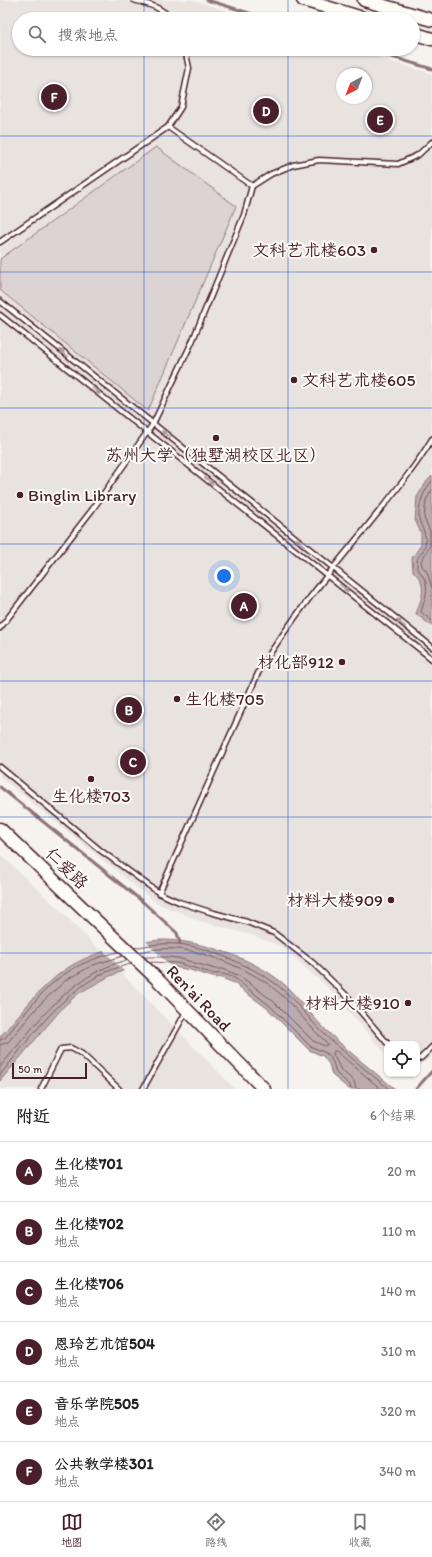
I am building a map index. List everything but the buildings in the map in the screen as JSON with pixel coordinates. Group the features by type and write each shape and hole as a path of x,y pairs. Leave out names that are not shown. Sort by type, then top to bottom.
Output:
{"main road":[{"path":"303,0 343,12"},
{"path":"364,0 405,12"},
{"path":"420,16 432,20"},
{"path":"420,35 432,39"},
{"name":"仁爱路","path":"0,829 109,933"},
{"name":"Ren'ai Road","path":"109,933 156,978 264,1089"}],"lane":[{"path":"134,0 164,12"},
{"path":"0,242 168,127 181,107 189,68 186,56"},
{"path":"168,127 252,186"},
{"path":"0,628 92,510 153,424 192,342 244,215 252,186 271,174 293,165 319,160 398,164 418,155 432,142"},
{"path":"0,301 432,647"},
{"path":"0,315 432,659"},
{"path":"159,893 260,669 278,639 333,568 388,501 423,454 432,438"},
{"path":"0,767 100,850 159,893 179,902 246,922 274,933 312,963 349,998 385,1041"},
{"path":"143,1089 187,1010"},
{"path":"420,1058 432,1047"},
{"path":"41,1089 60,1049 71,1048 82,1054 120,1089"}],"shaded area":[{"name":"苏州大学（独墅湖校区北区）","path":"0,0 192,0 231,12 12,12 12,56 373,56 432,74 432,1057 420,1064 420,1041 384,1041 384,1052 329,989 282,947 250,935 200,921 156,903 0,777"},
{"path":"156,147 236,206 148,411 0,290 0,259"},
{"path":"0,854 60,910 235,1089 0,1089"}],"water":[{"path":"432,476 432,626 416,614 422,597 422,586 418,576 413,571 412,558 421,545 421,533 415,520 417,497"},
{"path":"159,940 191,943 226,952 259,967 274,976 286,986 318,1022 337,1040 395,1089 349,1089 332,1075 329,1064 323,1056 309,1050 267,1008 238,987 237,984 219,977 216,978 190,970 168,966 128,969 110,976 79,993 64,1006 0,1081 0,1037 31,1001 57,976 76,963 99,953 123,946"}],"pier":[{"path":"145,940 172,968 143,968 125,972 103,950"}],"waterway":[{"path":"207,0 246,12"},
{"path":"389,56 432,69"},
{"path":"0,787 143,902 177,933 180,943"},
{"path":"416,1089 432,1071"}],"place":[{"name":"公共教学楼301","path":"54,97"},
{"name":"恩玲艺术馆504","path":"266,111"},
{"name":"音乐学院505","path":"380,120"},
{"name":"文科艺术楼603","path":"374,250"},
{"name":"文科艺术楼605","path":"294,380"},
{"name":"苏州大学（独墅湖校区北区）","path":"216,438"},
{"name":"Binglin Library","path":"20,495"},
{"name":"生化楼701","path":"244,606"},
{"name":"材化部912","path":"342,662"},
{"name":"生化楼705","path":"177,699"},
{"name":"生化楼702","path":"129,710"},
{"name":"生化楼706","path":"133,762"},
{"name":"生化楼703","path":"91,779"},
{"name":"材料大楼909","path":"391,900"},
{"name":"材料大楼910","path":"408,1003"}]}
